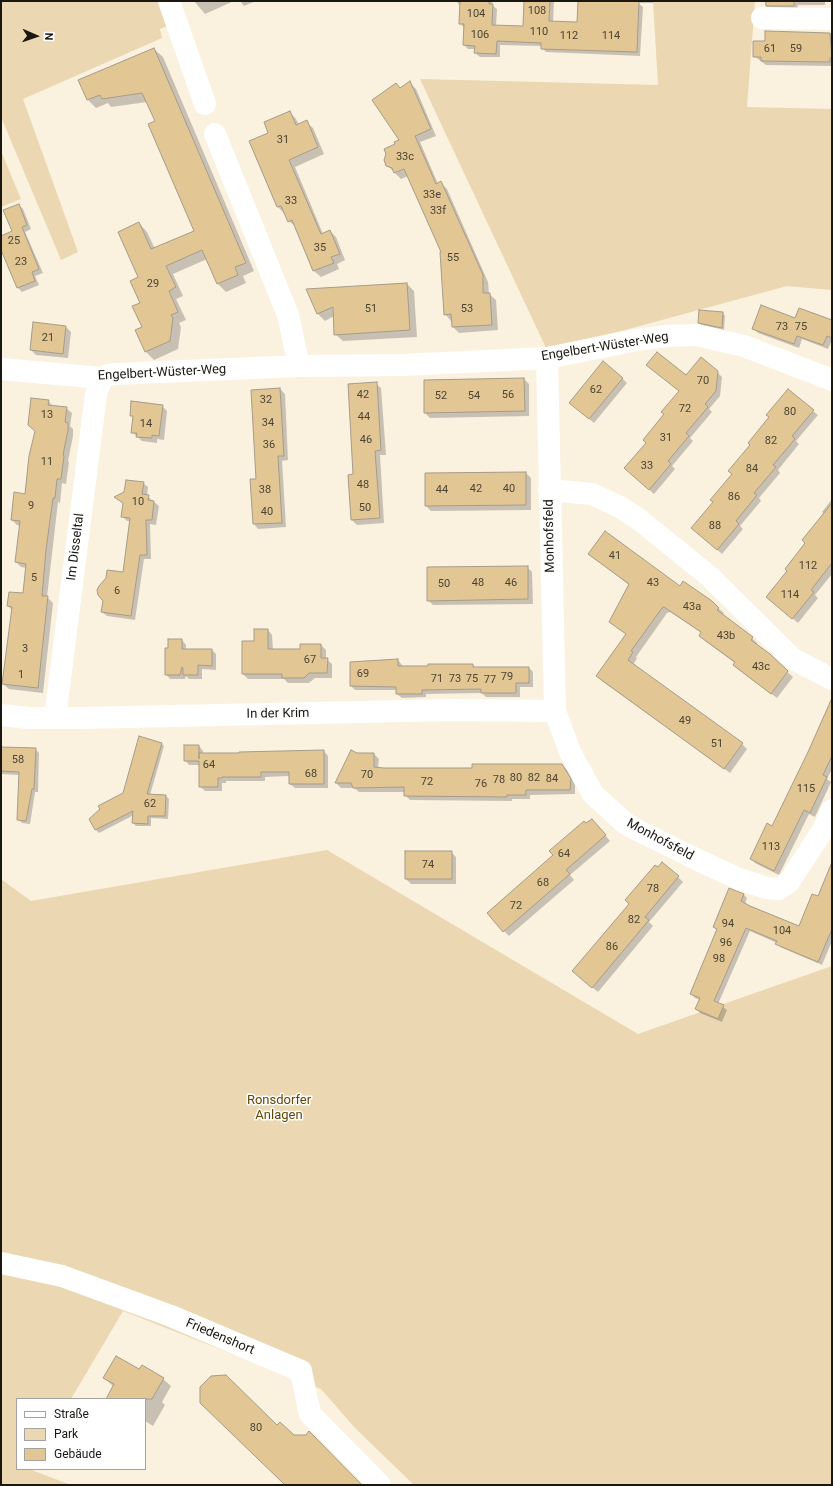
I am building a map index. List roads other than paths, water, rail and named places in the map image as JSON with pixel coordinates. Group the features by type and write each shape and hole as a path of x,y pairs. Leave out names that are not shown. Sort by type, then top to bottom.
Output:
{"street":[{"path":"169,1 205,104"},
{"path":"762,18 807,10 832,19"},
{"path":"215,134 288,315 299,366"},
{"name":"Engelbert-Wüster-Weg","path":"1,369 102,378 115,374 299,366 404,365 547,358 637,340 668,336 696,335 744,346 832,380"},
{"name":"Monhofsfeld","path":"547,358 555,711 570,752 593,794 626,824 739,879 767,888 779,889 789,882 822,830 832,810"},
{"name":"Im Disseltal","path":"55,718 96,394 102,378"},
{"name":"Monhofsfeld","path":"549,490 592,494 620,507 631,514 709,576 793,659 832,679"},
{"name":"In der Krim","path":"1,715 28,718 55,718 453,710 555,711"},
{"name":"Friedenshort","path":"1,1263 62,1276 171,1316 301,1371 310,1414 380,1485"}],"park label":[{"name":"Ronsdorfer Anlagen","path":"279,1108"}]}
